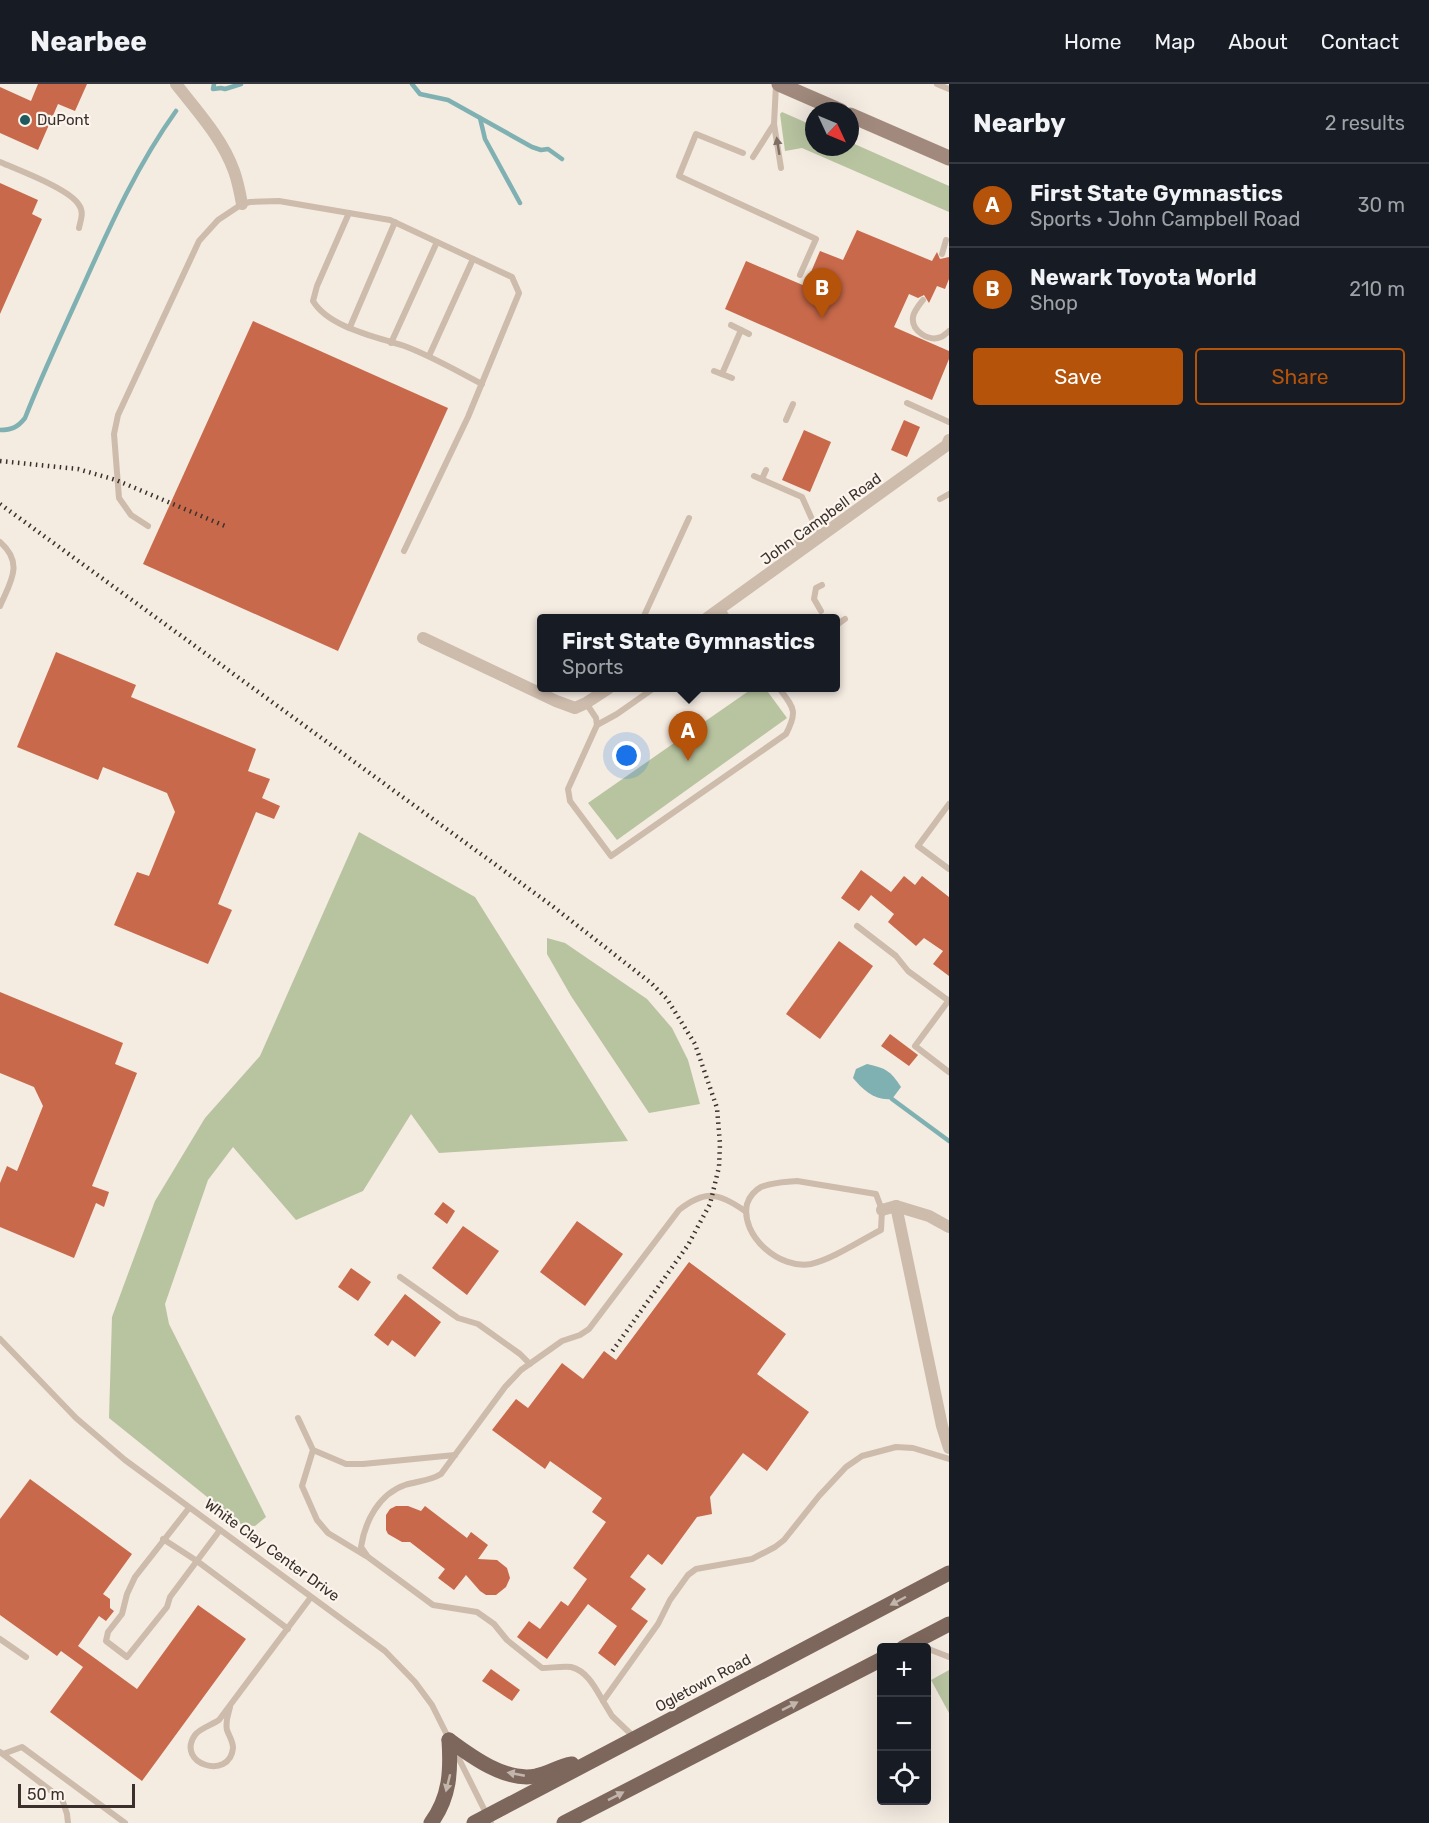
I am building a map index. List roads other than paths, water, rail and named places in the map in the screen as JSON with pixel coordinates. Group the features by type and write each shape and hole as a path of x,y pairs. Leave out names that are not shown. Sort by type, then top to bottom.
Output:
{"main road":[{"name":"Ogletown Road","path":"474,1823 489,1819 593,1760 949,1573"},
{"path":"921,1643 949,1618"},
{"path":"922,1643 949,1624"},
{"path":"564,1823 877,1662"},
{"path":"449,1740 472,1758 519,1776 536,1776 564,1765 593,1760"},
{"path":"431,1823 443,1802 451,1772 449,1740"}],"street":[{"path":"176,84 218,138 228,155 242,204"},
{"path":"777,84 820,102"},
{"path":"859,119 949,158"},
{"name":"John Campbell Road","path":"725,613 808,547 947,445 949,440"},
{"path":"423,638 537,691"},
{"path":"538,692 575,708 602,692"},
{"path":"896,1206 942,1426 949,1448"},
{"path":"882,1210 896,1206 929,1216 949,1227"}],"lane":[{"path":"777,84 774,123 781,168"},
{"path":"937,84 949,88"},
{"path":"753,157 774,123"},
{"path":"743,153 696,134 679,176 816,239 800,275"},
{"path":"0,162 71,196 79,204 82,214 79,228"},
{"path":"71,196 75,189"},
{"path":"148,526 131,515 118,498 114,434 118,415 193,253 213,225 242,204 279,201 394,222 512,277 519,292 468,417 404,551"},
{"path":"350,213 317,286 313,301 319,310 350,327 429,356 482,384"},
{"path":"350,327 394,222"},
{"path":"942,254 946,240"},
{"path":"391,342 437,242"},
{"path":"429,356 473,259"},
{"path":"922,300 913,314 913,322 917,330 933,338 942,337 949,331"},
{"path":"731,326 749,334"},
{"path":"722,374 741,330"},
{"path":"714,371 732,378"},
{"path":"907,403 949,422"},
{"path":"786,420 793,404"},
{"path":"762,479 766,471"},
{"path":"754,476 802,497 820,538"},
{"path":"940,499 949,494"},
{"path":"645,614 689,518"},
{"path":"0,542 8,549 15,562 12,579 0,606"},
{"path":"794,542 808,547"},
{"path":"821,611 814,599 816,588 822,585"},
{"path":"840,622 845,619"},
{"path":"597,724 617,714 647,692"},
{"path":"586,703 596,718 597,724 568,789 570,801 611,856 786,734 794,719 792,705 783,692"},
{"path":"949,804 918,846 949,868"},
{"path":"857,926 896,956 908,971 949,1001 915,1046 949,1072"},
{"path":"797,1181 876,1194 882,1210 881,1230 825,1260 797,1264 781,1259 768,1251 756,1239 747,1226 746,1211 748,1198 759,1188 776,1182 797,1181"},
{"path":"368,1557 362,1547 364,1529 374,1509 402,1486 441,1474 505,1387 521,1370 562,1341 580,1335 589,1329 679,1210 702,1196 722,1196 746,1211"},
{"path":"400,1277 458,1318 478,1324 520,1354 530,1364"},
{"name":"White Clay Center Drive","path":"0,1339 76,1418 125,1460 385,1651 406,1672 432,1705 489,1819"},
{"path":"298,1418 313,1450 346,1464 455,1455"},
{"path":"603,1701 658,1624 670,1600 688,1575 696,1569 752,1559 775,1547 784,1540 819,1496 846,1467 862,1456 896,1448 913,1448 949,1459"},
{"path":"313,1450 302,1486 317,1520 328,1533 368,1557 433,1605 477,1612 494,1624 507,1640 542,1668 568,1667 590,1678 612,1716 635,1738"},
{"path":"189,1508 135,1577 127,1594 122,1614 108,1632 106,1641 128,1657 167,1607 170,1596 220,1530"},
{"path":"163,1539 288,1629"},
{"path":"230,1707 226,1721 233,1748 229,1758 212,1767 201,1764 193,1757 191,1744 195,1735 219,1720 230,1707 311,1597"},
{"path":"0,1639 26,1657"},
{"path":"931,1652 949,1657"},
{"path":"2,1753 22,1747 125,1823"},
{"path":"2,1753 62,1799 68,1814 68,1823"}],"water":[{"path":"867,1064 887,1071 897,1081 901,1087 892,1099 870,1094 853,1078 856,1069"}],"waterway":[{"path":"214,84 213,89 225,89 241,84"},
{"path":"412,84 420,94 448,100 532,147 541,150 548,149 562,159"},
{"path":"0,430 14,427 25,418 122,201 147,155 176,111"},
{"path":"480,118 485,139 520,203"},
{"path":"892,1099 949,1141"}],"railway":[{"path":"0,461 78,469 116,480 225,526"},
{"path":"0,504 551,905 651,983 667,999 695,1044 717,1108 719,1167 710,1204 688,1245 611,1353"}],"place":[{"name":"DuPont","path":"25,120"},
{"name":"Newark Toyota World","path":"822,318"},
{"name":"First State Gymnastics","path":"688,761"}]}
